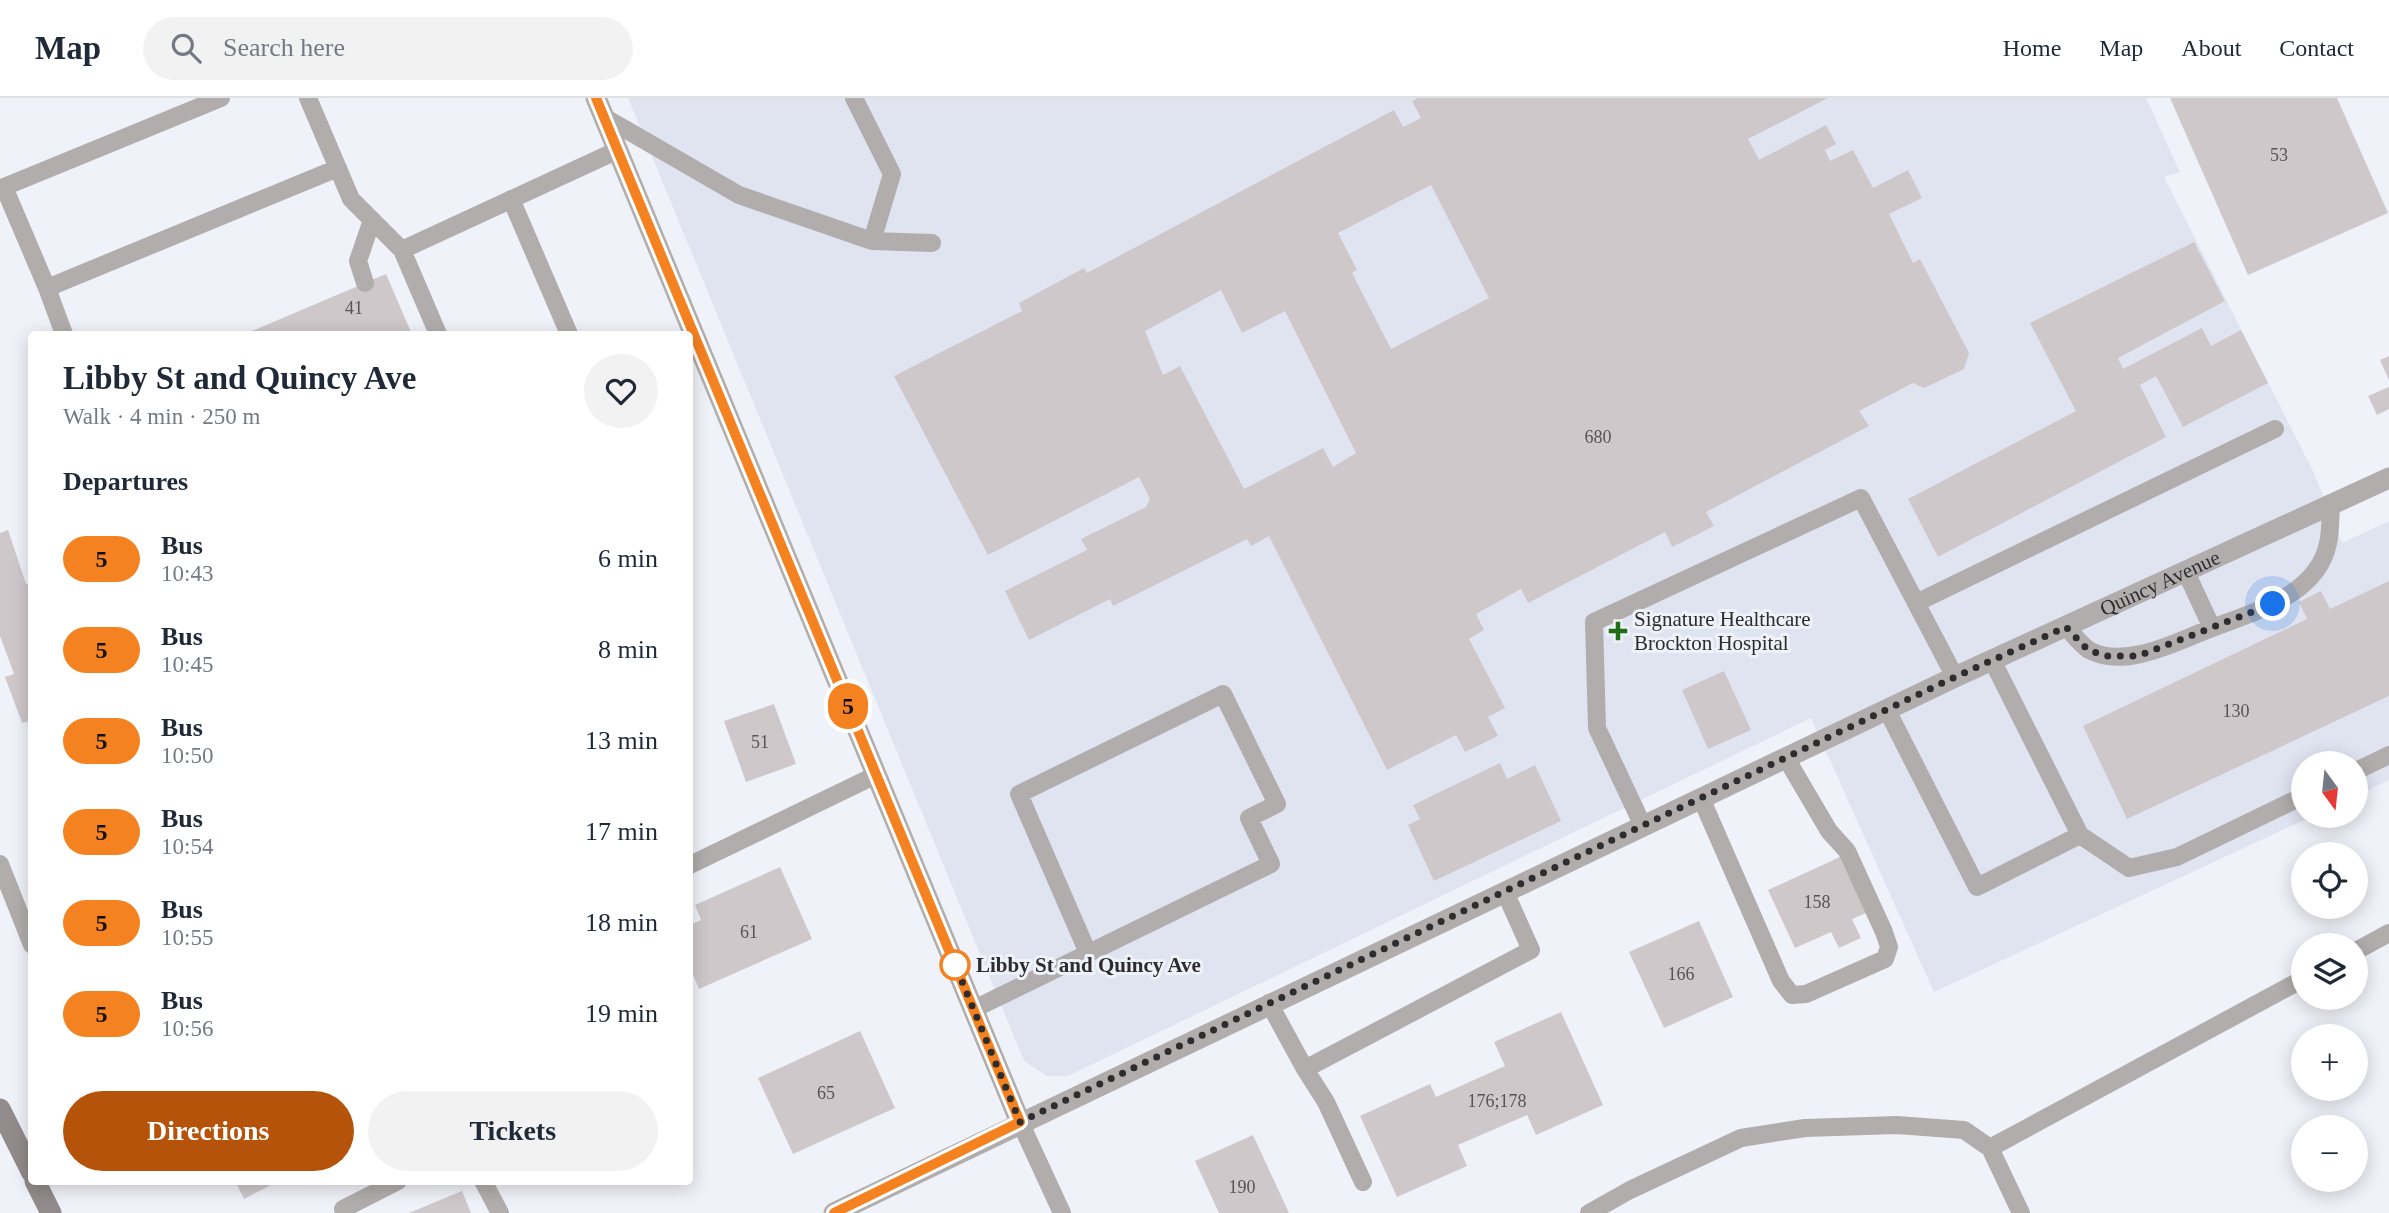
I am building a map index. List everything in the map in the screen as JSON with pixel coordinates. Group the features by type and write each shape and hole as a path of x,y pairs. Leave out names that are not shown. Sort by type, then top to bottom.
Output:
{"main road":[{"path":"0,1109 28,1159"},
{"path":"37,1185 51,1213"}],"street":[{"path":"600,107 693,331"},
{"path":"693,332 1020,1122"},
{"name":"Quincy Avenue","path":"834,1213 1955,677 2389,478"}],"lane":[{"path":"63,331 4,187 221,98"},
{"path":"308,98 351,199 402,250 437,331"},
{"path":"854,98 892,174 873,241"},
{"path":"600,107 739,195 873,241 932,243"},
{"path":"402,250 618,150"},
{"path":"47,288 338,168"},
{"path":"511,199 568,331"},
{"path":"365,284 358,261 372,220"},
{"path":"1916,603 2275,429"},
{"path":"1643,826 1597,728 1594,622 1861,498 1955,677"},
{"path":"2066,627 2088,650 2106,656 2138,656 2291,595 2314,574 2328,545 2331,505"},
{"path":"2186,572 2212,628"},
{"path":"1992,660 2080,835 2129,868 2177,857 2291,802"},
{"path":"974,1009 1088,953 1271,863 1249,818 1277,804 1223,694 1019,794 1088,953"},
{"path":"1887,710 1978,887 2080,835"},
{"path":"2368,765 2389,755"},
{"path":"1701,798 1781,981 1792,995 1806,994 1885,959 1889,947 1884,932 1847,851 1829,831 1786,758"},
{"path":"693,864 876,775"},
{"path":"0,864 28,935"},
{"path":"1305,1069 1531,950 1504,892"},
{"path":"2368,944 2389,933"},
{"path":"1990,1148 2291,985"},
{"path":"1269,1003 1326,1102 1363,1182"},
{"path":"1020,1122 1062,1213"},
{"path":"1590,1213 1630,1190 1741,1138 1805,1128 1897,1125 1964,1130 1990,1148 2021,1213"},
{"path":"345,1213 343,1209 390,1185"},
{"path":"486,1185 500,1213"}],"shaded area":[{"name":"Signature Healthcare Brockton Hospital","path":"628,98 2146,98 2180,172 2164,177 2314,473 2342,543 2389,521 2389,780 2368,790 2368,751 2291,751 2291,826 1934,992 1811,718 1068,1076 1047,1076 1024,1061"}],"building":[{"path":"1418,98 1828,98 1748,139 1759,160 1826,125 1836,144 1825,150 1830,161 1853,150 1873,188 1908,170 1922,198 1889,214 1913,263 1920,259 1969,353 1964,369 1924,388 1913,383 1859,411 1869,426 1706,512 1714,526 1672,547 1665,532 1528,603 1521,589 1476,614 1484,630 1469,639 1505,708 1488,717 1498,736 1465,752 1456,735 1387,770 1269,536 1251,546 1247,539 1113,606 1110,599 1029,640 1005,591 1087,550 1081,539 1146,507 1150,499 1139,477 988,555 894,376 1022,311 1019,303 1084,268 1087,273 1394,110 1403,127 1421,118 1412,101","holes":["1431,185 1489,298 1391,349 1352,273 1357,270 1338,233","1221,290 1242,333 1285,311 1356,453 1333,467 1323,448 1244,489 1180,366 1163,375 1145,331"]},
{"path":"2170,98 2337,98 2388,213 2248,275"},
{"path":"2194,242 2225,301 2118,358 2123,369 2202,328 2211,346 2241,330 2268,383 2183,427 2156,376 2140,385 2166,437 1938,557 1908,499 2076,411 2030,323"},
{"path":"386,274 411,331 252,331"},
{"path":"2389,356 2389,380 2380,360"},
{"path":"2389,387 2389,409 2377,415 2368,396"},
{"path":"8,530 26,584 28,583 28,722 22,723 5,677 14,674 0,636 0,533"},
{"path":"2389,581 2389,696 2127,819 2083,726 2307,619 2299,602 2321,591 2330,609"},
{"path":"1724,671 1751,730 1708,749 1682,690"},
{"path":"774,704 796,764 746,782 724,721"},
{"path":"1500,763 1507,779 1535,765 1561,821 1434,881 1408,825 1420,819 1413,805"},
{"path":"1840,857 1866,913 1852,919 1861,938 1839,948 1831,932 1795,948 1768,890"},
{"path":"780,867 812,939 699,989 693,974 693,924 701,920 695,905"},
{"path":"1699,921 1733,997 1664,1028 1629,952"},
{"path":"1561,1012 1603,1105 1536,1135 1527,1115 1458,1145 1467,1166 1397,1197 1360,1116 1430,1084 1436,1097 1505,1066 1494,1042"},
{"path":"860,1031 895,1108 793,1154 758,1078"},
{"path":"1253,1135 1289,1213 1219,1213 1195,1161"},
{"path":"237,1185 271,1185 244,1199"},
{"path":"462,1191 471,1213 409,1213"}],"bus line":[{"name":"5","path":"596,98 692,331"},
{"name":"5","path":"693,332 1020,1122 834,1213"}],"place":[{"name":"Signature Healthcare Brockton Hospital","path":"1618,631"},
{"name":"Libby St and Quincy Ave","path":"955,965"}],"route":[{"path":"955,965 954,962 1020,1122 1955,677 2066,627 2088,650 2106,656 2138,656 2273,604"}]}
